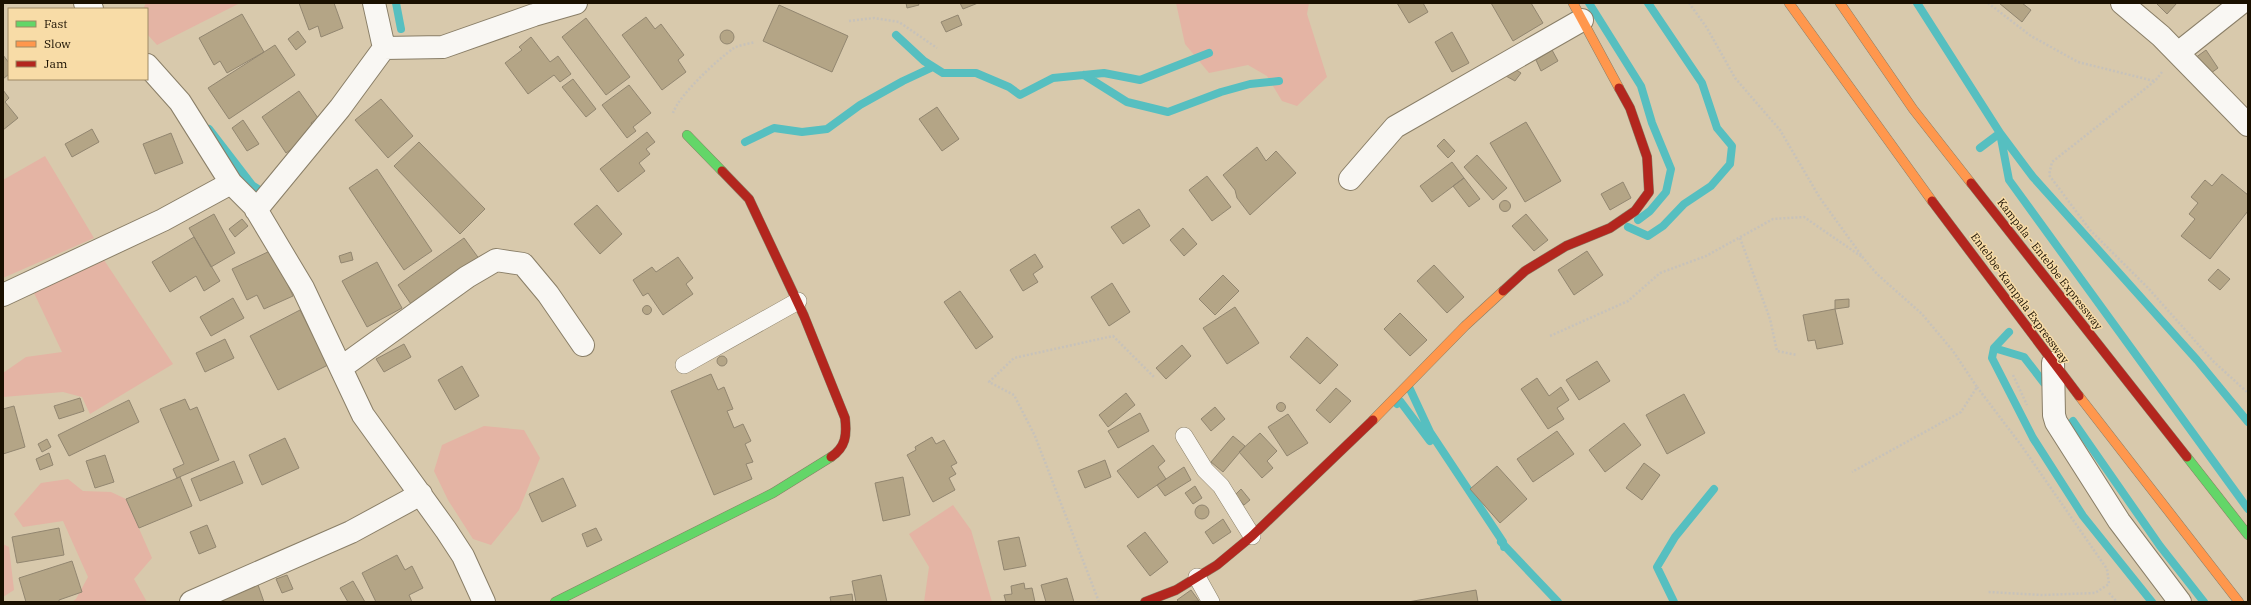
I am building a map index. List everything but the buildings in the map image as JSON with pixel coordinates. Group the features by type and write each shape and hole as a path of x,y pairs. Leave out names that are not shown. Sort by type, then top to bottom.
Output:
{"main road":[{"name":"Entebbe-Kampala Expressway","path":"1788,3 2053,363 2239,602"},
{"name":"Kampala - Entebbe Expressway","path":"1840,3 1913,108 2248,535"},
{"path":"1145,602 1176,590 1217,566 1252,536 1386,408 1465,326 1525,271 1566,246 1610,228 1635,211 1649,192 1647,157 1630,108 1577,12"},
{"path":"555,602 773,493 840,451 847,434 845,418 798,302 749,198 686,135"}],"street":[{"path":"256,210 340,108 384,48 374,3"},
{"path":"384,48 443,47 534,15 576,3"},
{"path":"2122,3 2178,54 2248,126"},
{"path":"2178,54 2241,3"},
{"path":"1350,180 1395,127 1577,12"},
{"path":"148,66 180,102 231,183 256,210 303,288 342,367 363,415 421,494 462,556 484,602"},
{"path":"3,295 163,220 231,183"},
{"path":"342,367 467,277 496,260 523,264 548,294 583,345"},
{"path":"2053,363 2054,415 2056,422 2119,521 2180,602"},
{"path":"191,602 352,532 421,494"}],"lane":[{"path":"684,366 798,302"},
{"path":"1184,436 1205,470 1221,486 1252,536"},
{"path":"1197,577 1211,602"}],"path":[{"path":"1688,3 1707,28 1734,78 1780,130 1820,198 1864,259 1877,274 1922,314 1953,351 1977,387 2021,445 2107,569 2109,584 2095,593 2042,595 1988,592"},
{"path":"1988,3 2031,36 2078,62 2155,81"},
{"path":"849,21 874,18 899,22 937,48"},
{"path":"686,135 672,117 675,107 693,84 735,48 755,42"},
{"path":"2178,54 2155,81 2052,162 2049,175 2090,230 2148,288 2213,361 2248,393"},
{"path":"1550,336 1628,301 1660,273 1706,256 1773,219 1804,217 1864,259"},
{"path":"1740,238 1770,319 1777,352 1797,355"},
{"path":"1099,602 1036,436 1014,395 989,382 1014,358 1113,336 1155,378"},
{"path":"1852,472 1961,412 1977,387"},
{"path":"2109,593 2117,602"}],"shaded area":[{"path":"146,3 240,3 157,45 148,35 148,8 144,8"},
{"path":"1176,3 1309,3 1307,14 1327,77 1297,106 1282,101 1267,76 1248,65 1209,73 1185,44"},
{"path":"45,156 94,238 3,278 3,180"},
{"path":"104,260 173,364 90,414 82,397 63,392 3,397 3,373 26,357 62,352 34,293"},
{"path":"484,426 524,430 540,458 519,510 491,545 473,539 448,500 434,471 442,445"},
{"path":"68,479 83,491 111,492 126,499 152,558 134,579 147,602 72,602 76,599 88,577 63,521 23,527 14,514 41,483"},
{"path":"953,505 971,530 992,602 924,602 929,567 909,534"},
{"path":"3,544 9,547 14,590 3,597"}],"waterway":[{"path":"396,3 401,29"},
{"path":"1589,3 1641,86 1652,123 1671,169 1666,192 1650,211 1638,220"},
{"path":"1628,227 1648,236 1663,226 1684,204 1711,186 1730,164 1732,146 1717,128 1702,83 1648,3"},
{"path":"1917,3 2000,133 2033,177 2197,360 2248,422"},
{"path":"896,35 924,61 943,73 976,73 1009,87 1020,95 1053,78 1104,73 1140,80 1209,53"},
{"path":"745,142 774,128 802,132 827,129 860,105 903,81 933,67"},
{"path":"1084,75 1127,102 1168,112 1221,92 1250,84 1279,81"},
{"path":"209,129 252,185 266,194"},
{"path":"1980,148 2000,133 2009,180 2248,509"},
{"path":"2009,332 1994,348 1992,358 2033,438 2083,516 2152,602"},
{"path":"1994,348 2024,357 2044,383"},
{"path":"1409,387 1430,432 1503,542 1504,547"},
{"path":"1397,404 1400,401 1430,441"},
{"path":"2073,421 2160,546 2204,602"},
{"path":"1674,602 1657,567 1675,537 1714,489"},
{"path":"1501,542 1558,602"}],"traffic: fast":[{"path":"687,135 722,171"},
{"path":"555,602 773,493 831,457"},
{"path":"2187,457 2248,535"}],"traffic: slow":[{"path":"1573,3 1619,88"},
{"path":"1789,3 1932,201"},
{"path":"1840,3 1913,109 1971,183"},
{"path":"1373,420 1465,326 1503,291"},
{"path":"2079,396 2239,602"}],"traffic: jam":[{"path":"1503,291 1525,271 1566,246 1610,228 1635,211 1649,192 1647,157 1630,108 1619,88"},
{"path":"722,171 749,199 804,316 845,418 846,430 843,445 831,457"},
{"path":"1971,183 2187,457"},
{"path":"1932,201 2079,396"},
{"path":"1145,602 1176,590 1217,565 1252,536 1373,420"}]}
